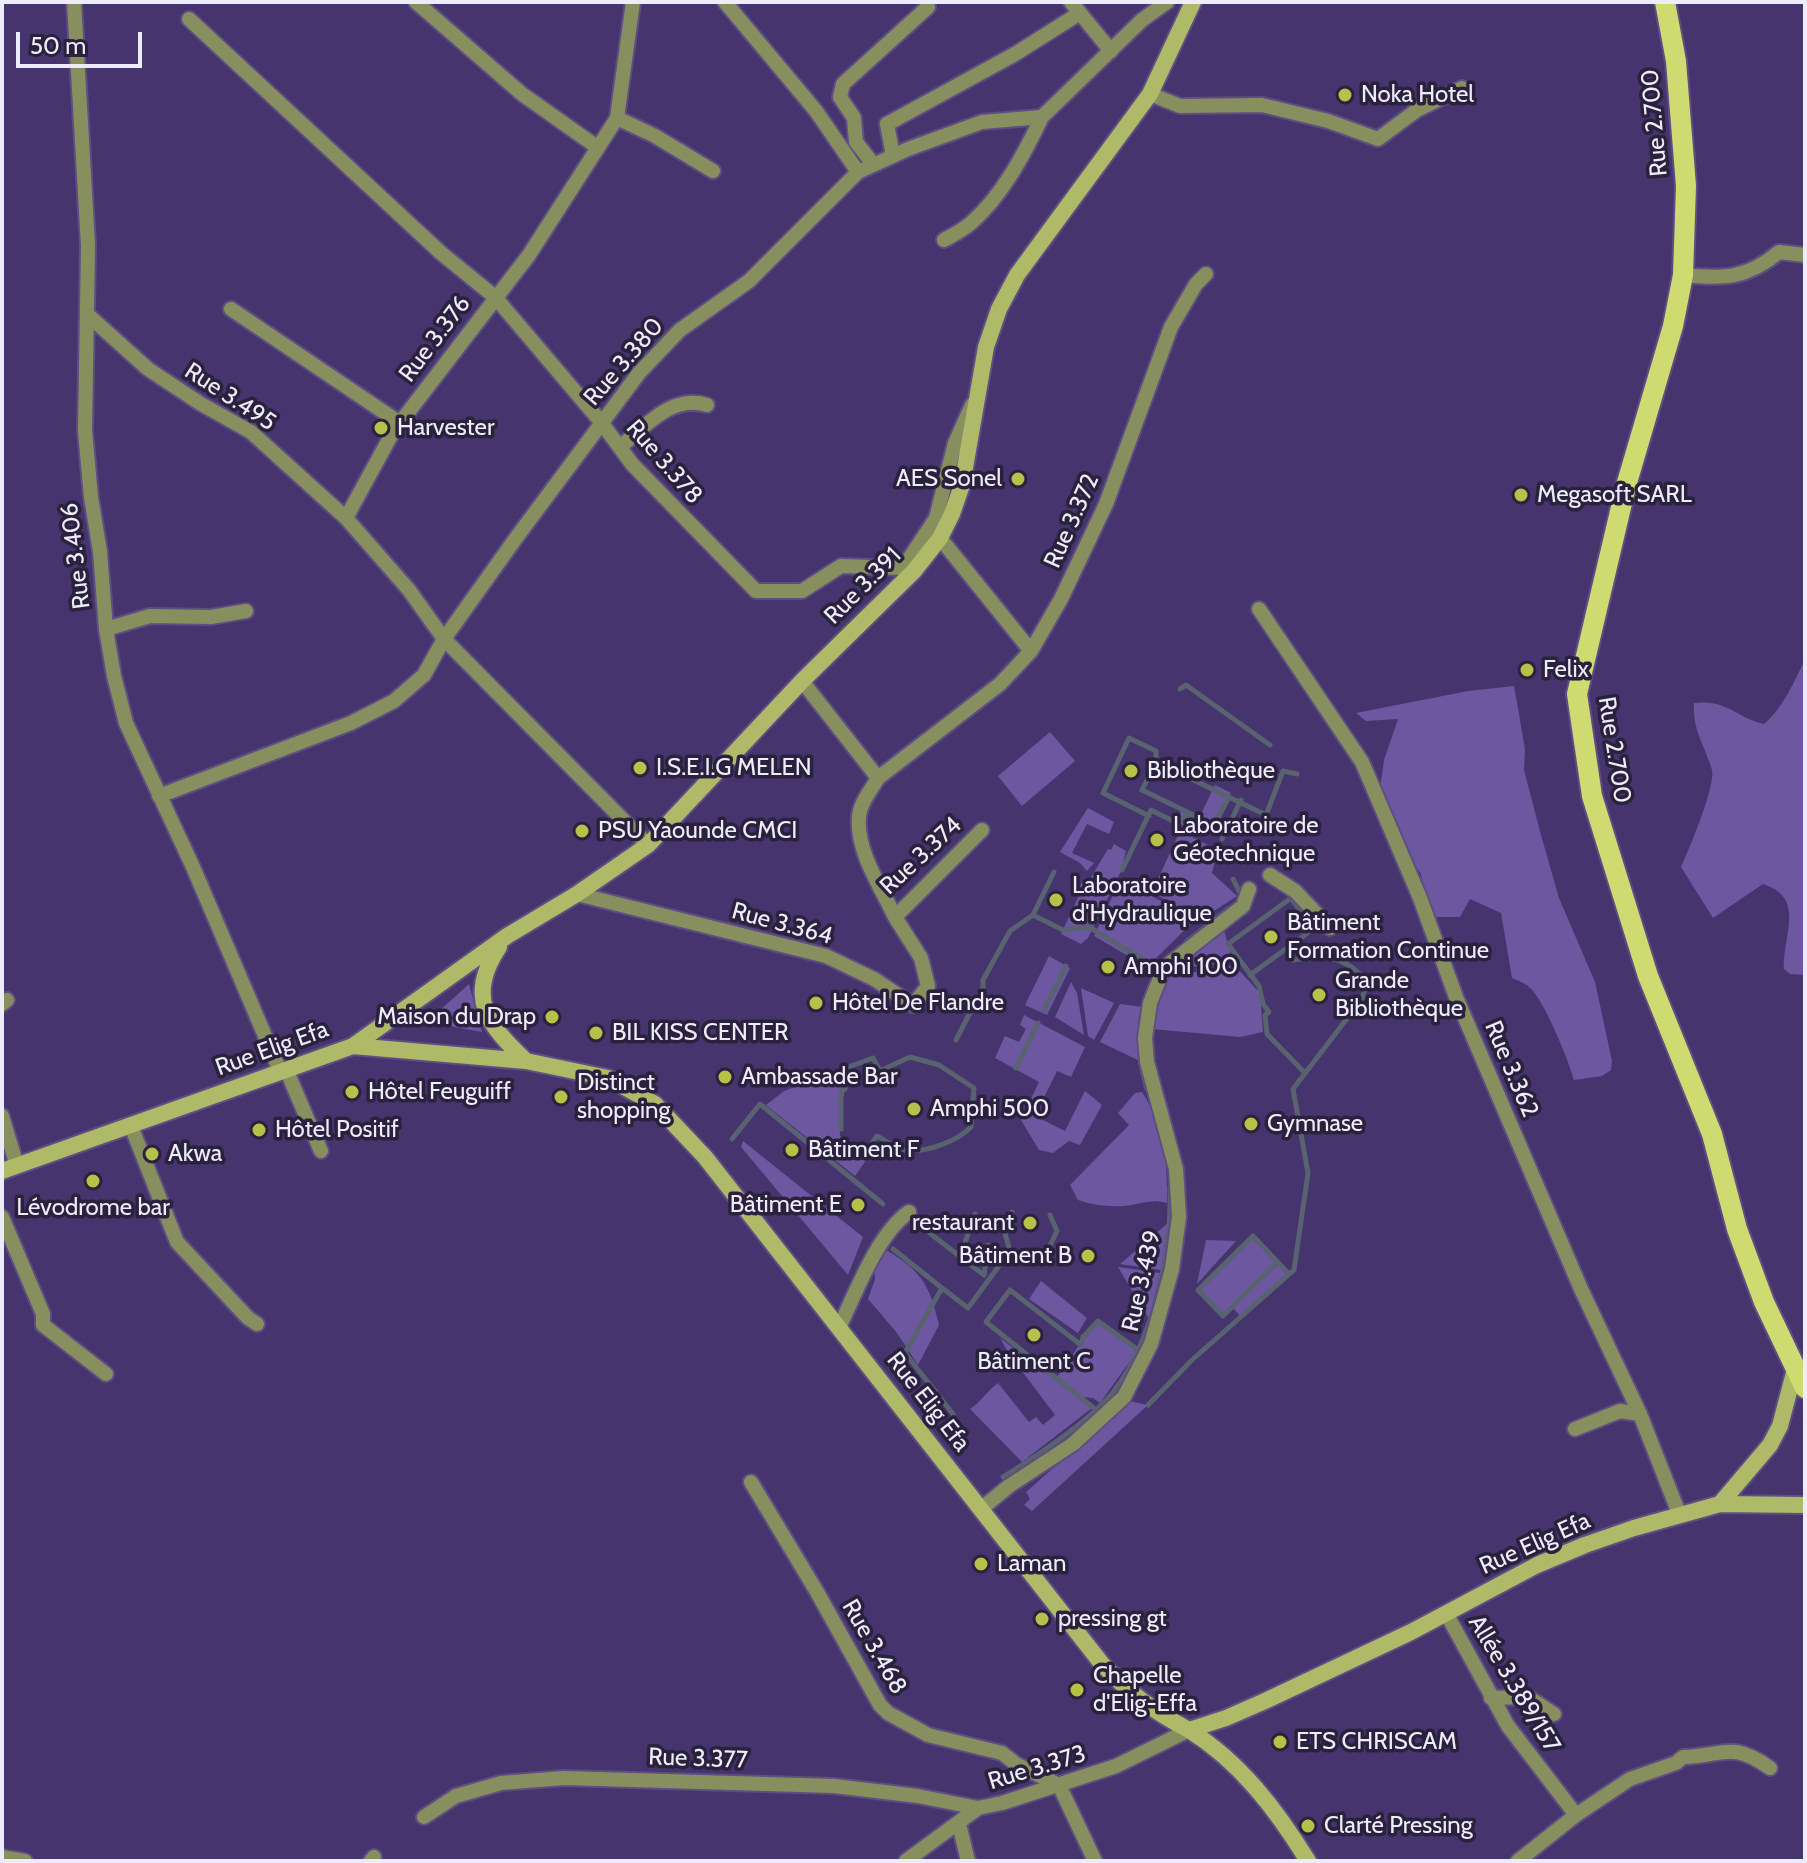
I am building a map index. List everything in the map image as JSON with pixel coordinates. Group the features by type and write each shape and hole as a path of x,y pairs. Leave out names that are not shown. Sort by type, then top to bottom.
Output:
{"main road":[{"name":"Rue 3.391","path":"353,1046 507,936 577,894 648,845 802,681 914,571 940,538 962,485 986,347 999,309 1017,275 1150,94 1193,2"},
{"name":"Rue 2.700","path":"1665,2 1676,61 1686,186 1683,275 1673,326 1626,486 1577,694 1592,796 1648,976 1712,1134 1737,1229 1764,1302 1805,1388"},
{"path":"507,936 489,963 483,979 483,1004 489,1022 526,1061"},
{"name":"Rue Elig Efa","path":"10,1168 353,1046 439,1051 526,1061 608,1078 655,1104 705,1157 1102,1664 1127,1691 1162,1716 1189,1730 1265,1701 1537,1565 1634,1528 1720,1504 1805,1505"},
{"path":"1720,1504 1770,1445 1780,1426 1795,1369"},
{"path":"1189,1730 1234,1762 1266,1800 1308,1861"}],"street":[{"name":"Rue 3.406","path":"74,2 86,179 88,315 85,431 106,629 126,723 321,1151"},
{"path":"416,2 522,94 597,147"},
{"name":"Rue 3.376","path":"346,518 400,423 529,255 617,118 633,2"},
{"path":"725,2 816,111 858,172"},
{"path":"944,240 970,223 995,197 1024,154 1042,117 1142,20 1167,2"},
{"path":"873,164 856,142 854,118 840,97 843,84 928,7"},
{"path":"893,156 887,124 1015,54 1076,8 1111,51"},
{"name":"Rue 3.378","path":"189,19 441,253 495,297 660,496 756,591 802,591 841,566 903,568 936,518 955,443 977,394"},
{"path":"1150,94 1180,106 1262,105 1328,121 1378,139 1417,110 1462,88"},
{"name":"Rue 3.380","path":"159,796 351,723 394,701 424,675 444,639 639,373 680,330 749,281 858,172 982,122 1042,117"},
{"path":"617,118 655,136 713,171"},
{"path":"1683,275 1721,278 1742,275 1763,266 1779,252 1805,255"},
{"name":"Rue 3.372","path":"1031,651 1061,599 1106,504 1171,327 1196,284 1206,274"},
{"path":"231,309 400,423"},
{"name":"Rue 3.495","path":"88,315 148,369 251,432 346,518"},
{"path":"620,447 659,414 676,405 698,402 707,405"},
{"path":"346,518 409,590 444,639 648,845"},
{"path":"940,538 1031,651"},
{"name":"Rue 3.362","path":"1259,609 1362,762 1420,898 1456,997 1586,1301 1640,1414 1680,1516"},
{"path":"106,629 150,616 211,617 246,611"},
{"name":"Rue 3.374","path":"982,830 895,917 862,848 858,817 864,800 878,778 1000,684 1031,651"},
{"path":"802,681 878,778"},
{"path":"1270,875 1295,891 1330,928"},
{"name":"Rue 3.439","path":"981,1509 1009,1486 1073,1444 1124,1397 1151,1344 1172,1269 1179,1217 1176,1169 1147,1062 1145,1038 1150,1003 1164,968 1243,906 1249,889"},
{"name":"Rue 3.364","path":"577,894 826,956 874,979 913,1005 928,986 921,958 895,917"},
{"path":"2,1116 10,1168"},
{"path":"131,1126 177,1242 257,1324"},
{"path":"839,1328 875,1253 902,1216 909,1212"},
{"path":"2,1217 43,1314 43,1325 106,1374"},
{"path":"1575,1429 1620,1411 1640,1414"},
{"name":"Rue 3.468","path":"751,1482 880,1705 888,1713 928,1735 1002,1753 1016,1764 1059,1785"},
{"name":"Allée 3.389/157","path":"1446,1613 1491,1698 1537,1767 1576,1815"},
{"path":"1491,1698 1528,1697 1554,1714"},
{"name":"Rue 3.373","path":"906,1861 978,1808 1116,1766 1189,1730"},
{"path":"1518,1861 1576,1815 1630,1779 1676,1763 1683,1757 1702,1757 1730,1750 1753,1756 1770,1768"},
{"name":"Rue 3.377","path":"424,1817 456,1796 501,1783 564,1778 834,1786 918,1796 978,1808"},
{"path":"1059,1785 1095,1861"},
{"path":"959,1824 968,1861"},
{"path":"2,1857 25,1861"}],"shaded area":[{"path":"1805,660 1805,975 1790,974 1784,969 1788,909 1785,899 1776,890 1763,884 1713,918 1681,867 1701,818 1712,778 1697,729 1694,703 1724,706 1764,724 1783,702"},
{"path":"1514,686 1525,749 1524,770 1541,835 1559,898 1595,982 1612,1061 1611,1070 1602,1076 1574,1080 1562,1045 1542,1004 1529,987 1512,978 1501,913 1470,899 1460,917 1436,917 1425,903 1421,874 1405,852 1379,796 1384,760 1398,719 1366,721 1356,713 1468,691"},
{"path":"1050,732 1075,761 1022,806 998,776"},
{"path":"1215,785 1231,793 1214,825 1202,835 1176,822 1182,809 1199,818"},
{"path":"1088,808 1114,822 1109,834 1087,824 1072,853 1094,863 1087,871 1080,863 1060,852"},
{"path":"1180,831 1218,850 1212,873 1237,896 1200,920 1152,892"},
{"path":"1114,844 1126,851 1121,871 1088,938 1081,944 1061,934 1084,878 1090,879"},
{"path":"1120,880 1196,919 1147,967 1094,936"},
{"path":"1224,930 1232,959 1213,965 1180,963"},
{"path":"1049,956 1070,968 1047,1015 1025,1005"},
{"path":"1234,965 1260,993 1263,1032 1240,1037 1152,1029 1161,989 1173,969 1196,972"},
{"path":"1071,982 1077,993 1084,1035 1055,1017"},
{"path":"469,984 482,1032 427,1022"},
{"path":"1081,988 1114,1003 1094,1040 1088,1036"},
{"path":"1120,1004 1143,1007 1138,1035 1140,1061 1100,1042"},
{"path":"1024,1015 1085,1047 1071,1077 1057,1071 1035,1116 1065,1131 1085,1091 1102,1105 1080,1145 1069,1141 1053,1153 1039,1150 1021,1120 1039,1082 995,1058 1005,1036 1019,1042 1026,1029 1020,1025"},
{"path":"851,1066 851,1075 845,1078 844,1096 840,1099 840,1136 869,1156 855,1176 766,1105 784,1091"},
{"path":"1142,1092 1160,1132 1167,1174 1167,1203 1150,1201 1112,1206 1078,1200 1070,1185 1129,1125 1118,1113 1135,1093"},
{"path":"743,1141 863,1237 848,1275 741,1147"},
{"path":"1168,1223 1161,1270 1120,1264"},
{"path":"1253,1236 1278,1262 1238,1302 1278,1265 1287,1275 1242,1318 1232,1307 1223,1316 1198,1290"},
{"path":"1206,1240 1236,1241 1197,1284"},
{"path":"886,1250 908,1265 923,1281 936,1311 939,1325 918,1365 897,1333 868,1299 875,1279 873,1259"},
{"path":"1118,1267 1160,1273 1149,1319"},
{"path":"1041,1281 1087,1318 1078,1333 1029,1299"},
{"path":"1096,1321 1138,1350 1100,1403 1093,1398 1082,1397 1056,1378"},
{"path":"1000,1338 1092,1408 1022,1462 970,1409 998,1383 1029,1422 1036,1417 1043,1425 1055,1415"},
{"path":"1129,1401 1148,1405 1032,1511 1024,1505 1030,1499 1026,1492"}],"waterway":[{"path":"1180,689 1186,685 1270,745"},
{"path":"1149,816 1103,793 1129,738 1156,751 1156,762 1266,815 1283,771 1297,774"},
{"path":"1156,762 1142,790 1214,825 1229,797"},
{"path":"1222,839 1241,800"},
{"path":"1122,870 1151,810 1177,823 1190,815"},
{"path":"956,1040 983,987 983,980 1010,931 1033,915 1054,872"},
{"path":"1233,879 1241,895 1239,900"},
{"path":"1250,975 1313,929 1291,898 1228,944 1259,986 1263,1004 1269,1012 1265,1015 1267,1034 1304,1072"},
{"path":"1186,942 1228,909"},
{"path":"1033,915 1063,930 1089,927 1157,968"},
{"path":"1148,1405 1192,1360 1294,1270 1308,1173 1293,1089 1362,999 1367,982 1350,966 1334,959 1293,960"},
{"path":"1044,1010 1066,966"},
{"path":"1142,1012 1140,1050 1147,1089"},
{"path":"1016,1068 1038,1023"},
{"path":"841,1129 841,1092 845,1089 846,1071 873,1058 880,1071 910,1057 939,1065 974,1088 971,1127 958,1137 932,1148 906,1150 877,1136 869,1147"},
{"path":"732,1139 760,1104 883,1204"},
{"path":"1003,1477 1077,1426 1104,1402 1128,1370 1158,1294 1168,1239 1170,1187"},
{"path":"1012,1212 1004,1230 1010,1251 1029,1257 1048,1250 1057,1231 1050,1215"},
{"path":"960,1257 975,1214"},
{"path":"914,1221 984,1275 988,1245"},
{"path":"1277,1262 1223,1316 1198,1290 1253,1236 1289,1274"},
{"path":"893,1249 942,1288"},
{"path":"953,1414 905,1353 942,1288 968,1308 1010,1251"},
{"path":"1095,1409 986,1322 1010,1290 1081,1345 1083,1337 1098,1321 1137,1349"}],"place":[{"name":"Noka Hotel","path":"1345,95"},
{"name":"Harvester","path":"381,428"},
{"name":"AES Sonel","path":"1018,479"},
{"name":"Megasoft SARL","path":"1521,495"},
{"name":"Felix","path":"1527,670"},
{"name":"I.S.E.I.G MELEN","path":"640,768"},
{"name":"Bibliothèque","path":"1131,771"},
{"name":"PSU Yaounde CMCI","path":"582,831"},
{"name":"Laboratoire de Géotechnique","path":"1157,840"},
{"name":"Laboratoire d'Hydraulique","path":"1056,900"},
{"name":"Bâtiment Formation Continue","path":"1271,937"},
{"name":"Amphi 100","path":"1108,967"},
{"name":"Grande Bibliothèque","path":"1319,995"},
{"name":"Hôtel De Flandre","path":"816,1003"},
{"name":"Maison du Drap","path":"552,1017"},
{"name":"BIL KISS CENTER","path":"596,1033"},
{"name":"Ambassade Bar","path":"725,1077"},
{"name":"Hôtel Feuguiff","path":"352,1092"},
{"name":"Distinct shopping","path":"561,1097"},
{"name":"Amphi 500","path":"914,1109"},
{"name":"Gymnase","path":"1251,1124"},
{"name":"Hôtel Positif","path":"259,1130"},
{"name":"Bâtiment F","path":"792,1150"},
{"name":"Akwa","path":"152,1154"},
{"name":"Lévodrome bar","path":"93,1181"},
{"name":"Bâtiment E","path":"858,1205"},
{"name":"restaurant","path":"1030,1223"},
{"name":"Bâtiment B","path":"1088,1256"},
{"name":"Bâtiment C","path":"1034,1335"},
{"name":"Laman","path":"981,1564"},
{"name":"pressing gt","path":"1042,1619"},
{"name":"Chapelle d'Elig-Effa","path":"1077,1690"},
{"name":"ETS CHRISCAM","path":"1280,1742"},
{"name":"Clarté Pressing","path":"1308,1826"}]}
